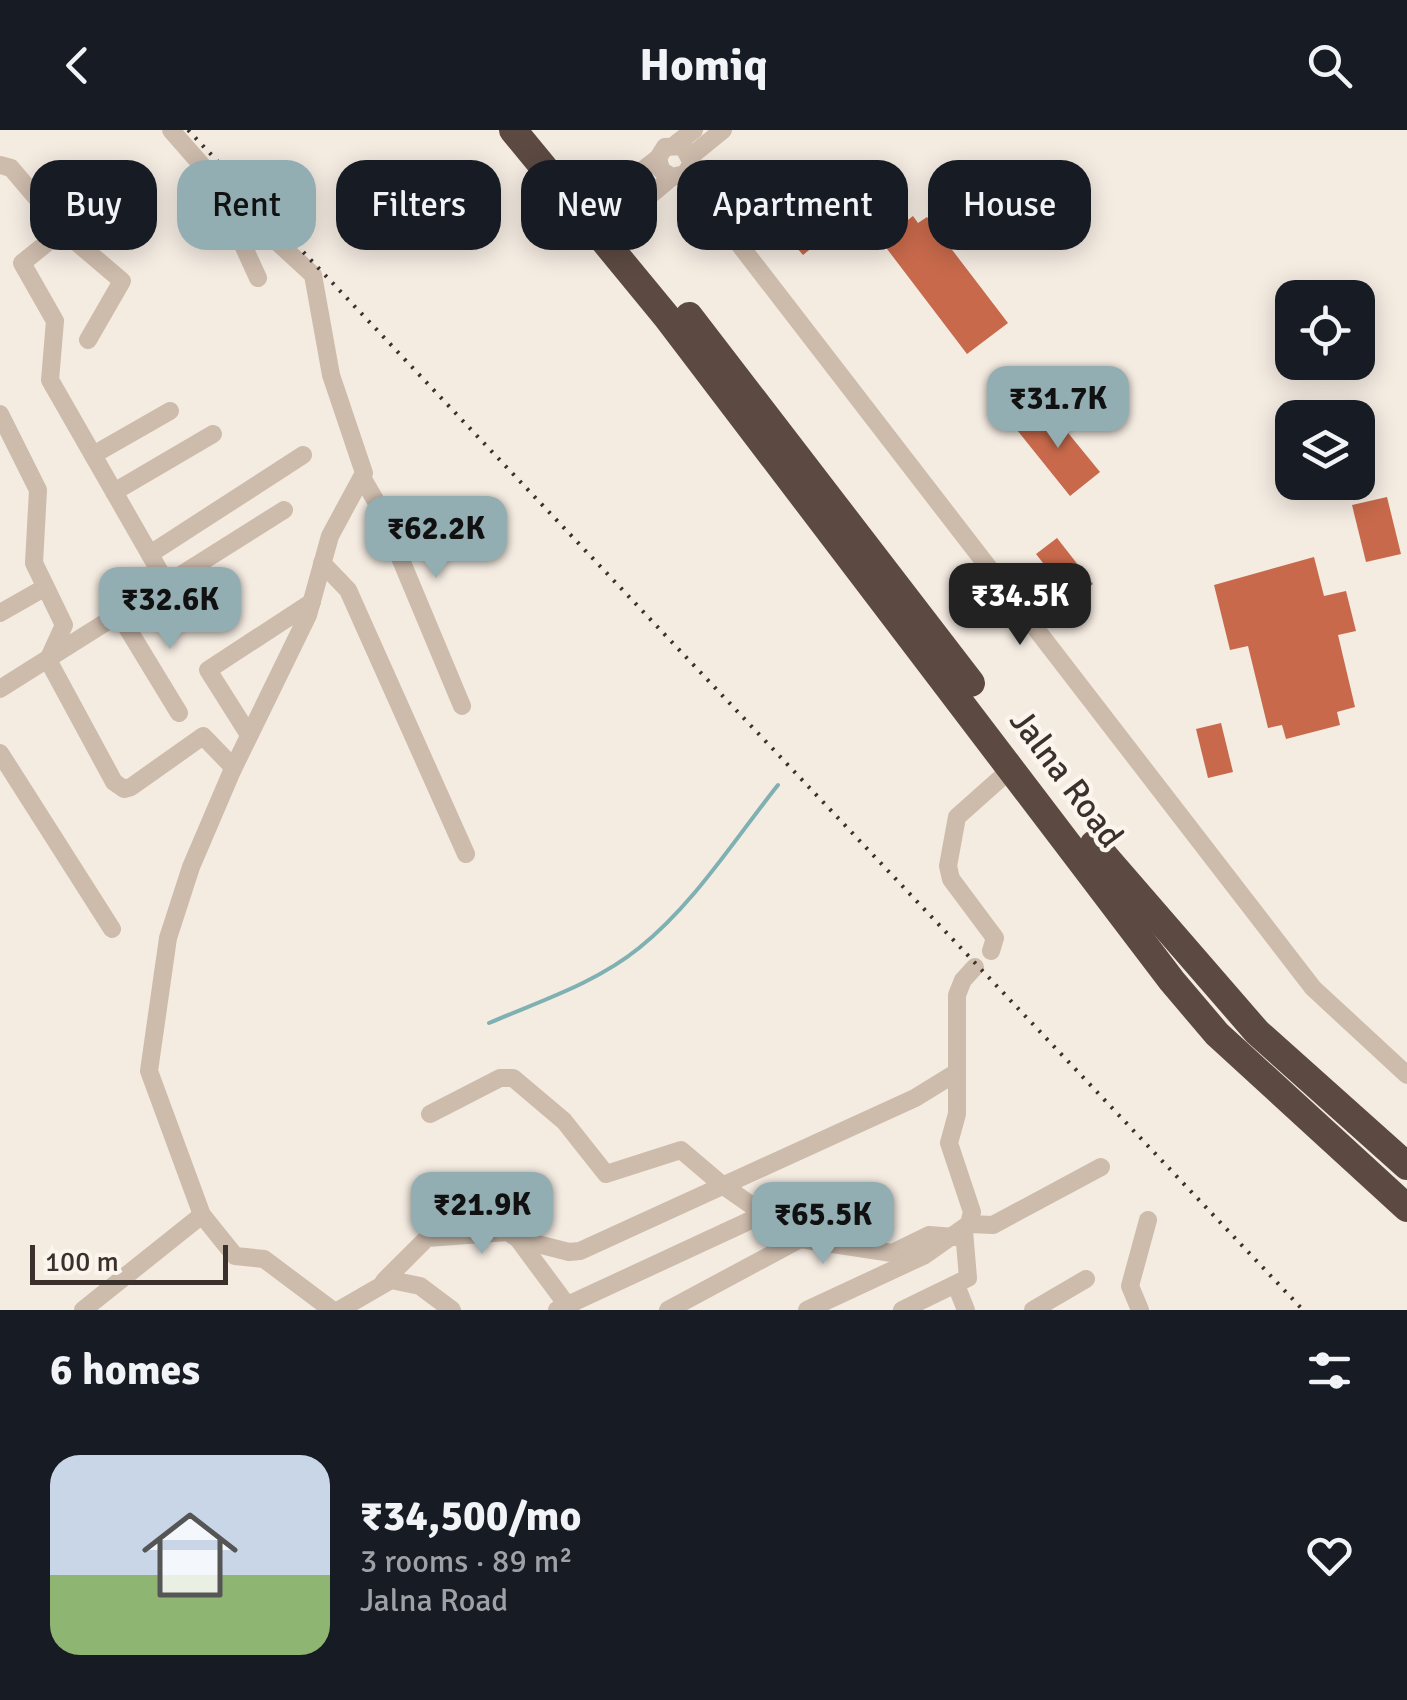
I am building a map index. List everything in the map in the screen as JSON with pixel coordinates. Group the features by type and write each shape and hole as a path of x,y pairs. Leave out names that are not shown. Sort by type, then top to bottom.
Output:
{"highway":[{"name":"Jalna Road","path":"513,130 541,160"},
{"name":"Jalna Road","path":"536,130 557,160"},
{"name":"Jalna Road","path":"619,250 1172,981 1216,1034 1407,1208"},
{"name":"Jalna Road","path":"626,250 717,350 1110,866 1257,1032 1407,1166"}],"street":[{"path":"171,130 197,160"},
{"path":"682,160 694,130"},
{"path":"685,160 723,130"},
{"path":"656,160 664,147 678,160"},
{"path":"0,166 11,168 30,191"},
{"path":"39,250 22,264 55,321 50,380 168,586"},
{"path":"86,250 122,282 88,340"},
{"path":"245,250 258,278"},
{"path":"284,250 315,279 331,374 363,466 363,479 462,706"},
{"path":"748,250 1314,988 1407,1074"},
{"path":"93,455 170,411"},
{"path":"0,414 38,490 33,556 44,588 64,625 48,660"},
{"path":"114,492 214,434"},
{"path":"150,554 303,455"},
{"path":"363,479 334,528 312,602 233,768 191,866 168,938 149,1061 151,1083 202,1215 234,1256 264,1258 335,1310 384,1281 427,1238 508,1232 518,1239 574,1252 915,1098 954,1074"},
{"path":"0,689 284,510"},
{"path":"322,564 348,590 466,854"},
{"path":"0,613 44,588"},
{"path":"249,735 209,674 210,668 312,602"},
{"path":"120,616 178,713"},
{"path":"48,660 119,787 131,786 203,736 233,768"},
{"path":"0,753 112,929"},
{"path":"991,951 994,938 951,879 948,866 957,817 1012,768"},
{"path":"807,1310 920,1258 963,1231 972,1212 949,1143 956,1114 957,995 963,980 975,968"},
{"path":"430,1114 500,1078 513,1078 564,1121 606,1174 681,1150 800,1239 892,1253 930,1235 993,1225 1102,1168"},
{"path":"518,1239 561,1308 764,1214"},
{"path":"84,1310 202,1215"},
{"path":"1140,1310 1130,1286 1148,1220"},
{"path":"902,1310 956,1285 970,1273 963,1231"},
{"path":"668,1310 800,1239"},
{"path":"1046,1307 1086,1279"},
{"path":"384,1281 420,1286 452,1310"},
{"path":"956,1285 966,1310"}],"building":[{"path":"913,216 918,223 927,217 928,250 952,250 1008,323 967,354 888,250 908,250 908,220"},
{"path":"1046,406 1100,472 1070,496 1017,430"},
{"path":"1387,497 1401,554 1366,562 1352,505"},
{"path":"1057,538 1093,584 1072,600 1036,554"},
{"path":"1314,557 1324,596 1346,591 1356,631 1338,635 1355,707 1337,712 1340,725 1286,739 1282,725 1268,728 1248,646 1230,650 1214,585"},
{"path":"1221,723 1233,772 1208,778 1196,729"}],"waterway":[{"path":"489,1023 586,981 639,948 696,892 778,785"}],"railway":[{"path":"188,130 1303,1310"}]}
